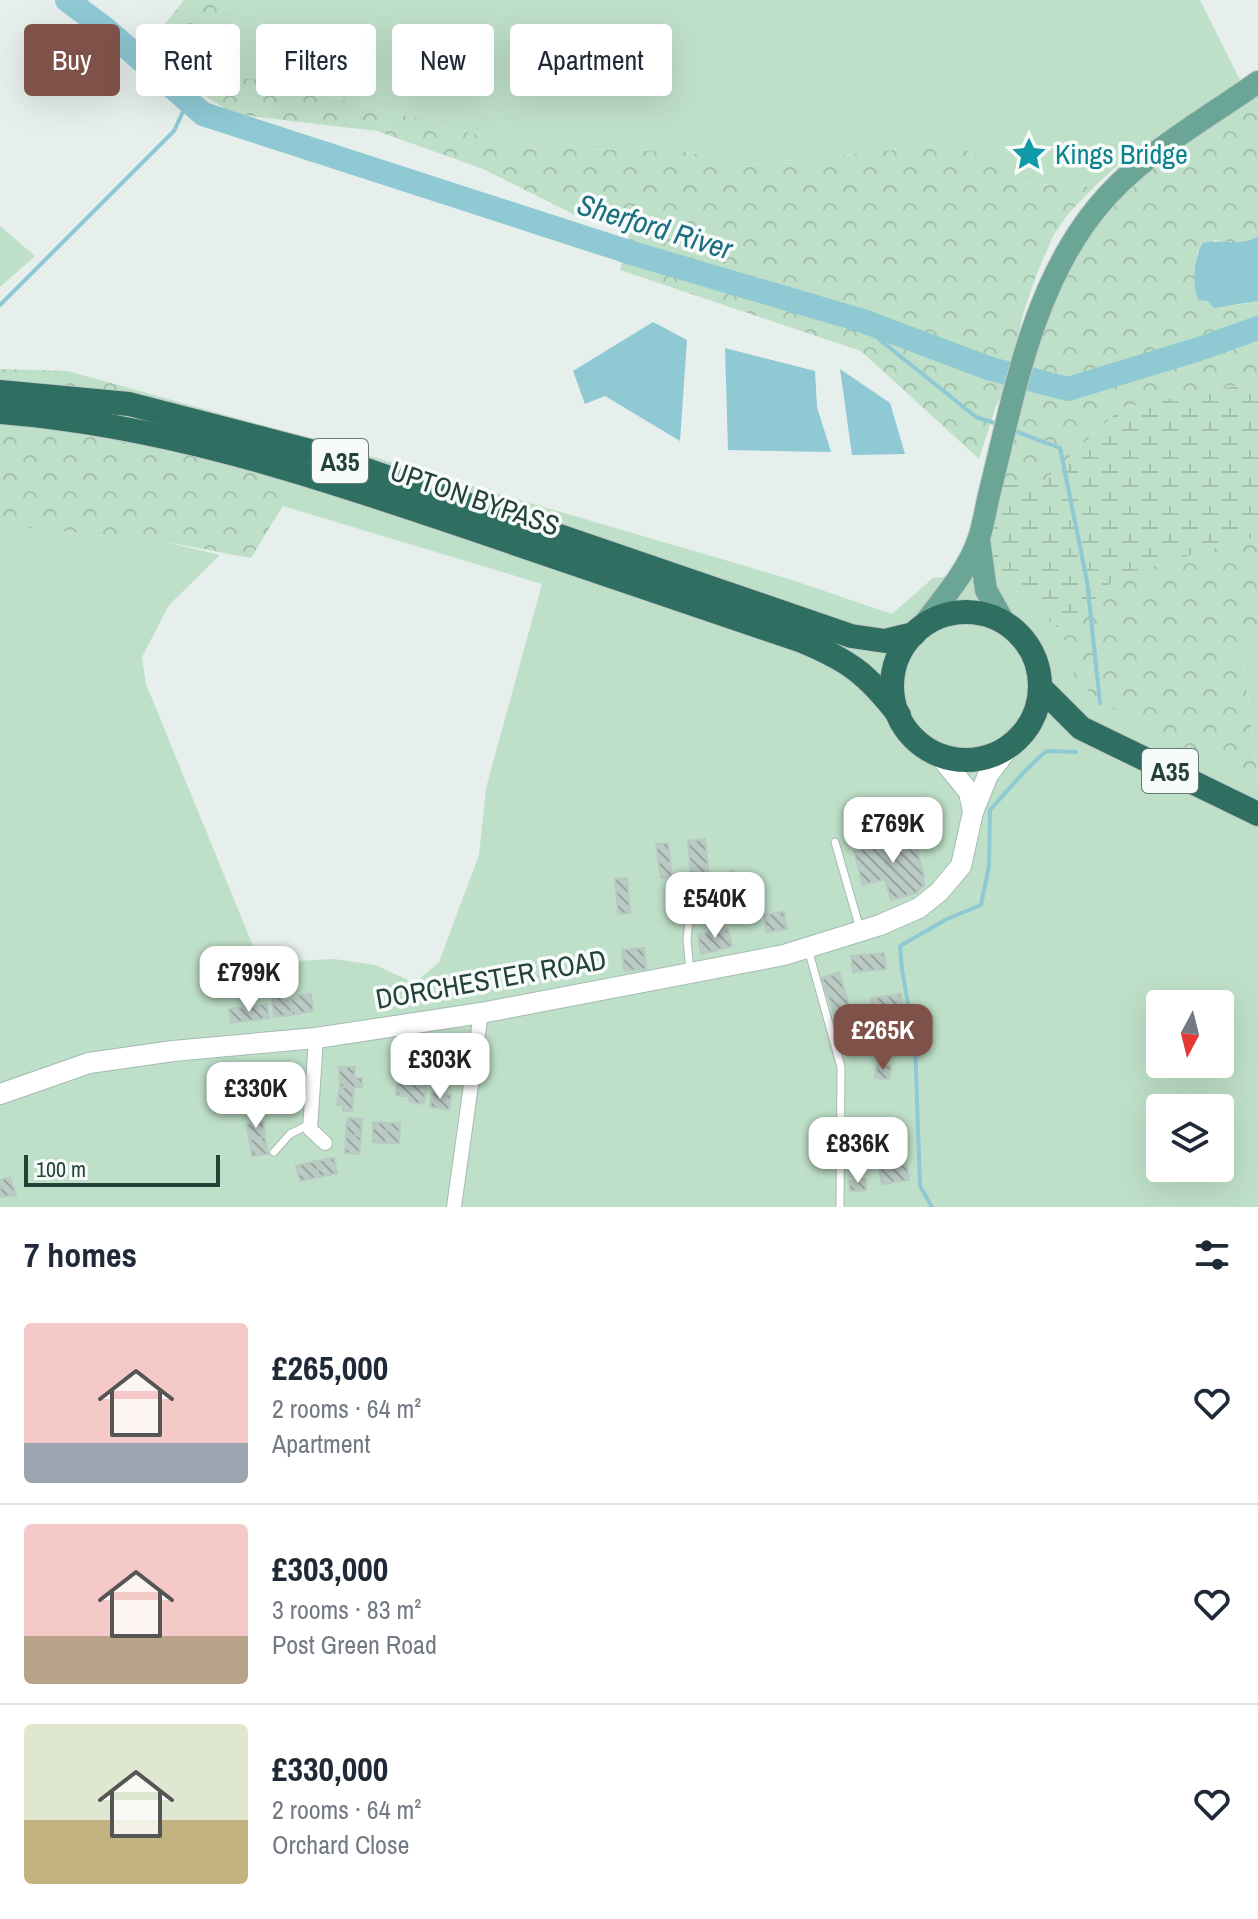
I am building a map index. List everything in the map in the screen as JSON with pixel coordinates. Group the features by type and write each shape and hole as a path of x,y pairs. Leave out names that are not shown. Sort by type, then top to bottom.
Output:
{"highway":[{"name":"UPTON BYPASS","path":"0,392 129,404 235,429 314,452 851,636 885,641 919,629"},
{"name":"UPTON BYPASS","path":"0,412 115,426 305,472 815,647 841,658 876,686 899,715"},
{"path":"981,613 1004,622 1019,634 1039,668 1041,688 1036,711 1017,739 987,757 962,760 938,754 915,738 899,715 893,698 896,664 903,648 919,629 941,615 981,613"},
{"name":"A35","path":"1041,688 1081,728 1258,814"},
{"name":"A35","path":"1017,739 1056,727 1081,728"}],"main road":[{"path":"919,629 956,584 979,540 1023,363 1042,304 1063,258 1096,208 1139,165 1258,82"},
{"path":"979,540 986,590 1004,622"},
{"name":"DORCHESTER ROAD","path":"0,1094 89,1063 173,1051 316,1038 481,1013 784,955 860,931 919,908 939,892 961,866 973,812 988,775 1017,739"},
{"path":"938,754 969,792 973,812"}],"street":[{"path":"454,1207 481,1013"},
{"path":"316,1038 310,1129 325,1143"}],"lane":[{"path":"835,842 860,931"},
{"path":"690,975 687,939 690,912 706,883"},
{"path":"808,947 841,1067 840,1207"},
{"path":"274,1152 290,1134 310,1124"}],"green space":[{"path":"184,0 255,0 221,10 210,24 165,24"},
{"path":"255,0 1200,0 1240,80 1119,164 1094,187 1019,183 1002,168 953,144 751,164 679,151 515,148 328,96 376,96 376,24 256,24 256,79 240,78 240,24 209,24 221,10"},
{"path":"240,78 256,79 256,96 328,96 515,148 679,151 751,164 953,144 1003,168 1019,183 1094,187 1069,213 1053,236 1036,276 1023,314 1007,385 996,406 979,459 861,351 620,270 631,227 575,215 483,169 377,131 234,114 205,96 240,96"},
{"path":"1258,92 1258,236 1241,244 1215,240 1197,252 1194,272 1200,290 1212,303 1228,306 1258,301 1258,382 1121,408 1039,486 1000,484 1040,329 1079,247 1142,171"},
{"path":"0,226 35,256 0,287"},
{"path":"0,369 68,371 322,442 251,558 166,542 0,525"},
{"path":"1258,382 1258,536 1118,576 1062,632 995,572 986,557 1000,484 1039,486 1121,408"},
{"path":"322,442 786,578 892,614 933,578 995,572 1062,632 1076,682 1127,719 1258,783 1258,1207 0,1207 0,525 166,542 220,555 169,605 142,657 146,684 260,963 334,959 375,965 415,983 439,962 479,855 486,788 542,584 283,506"},
{"path":"1258,536 1258,637 1242,646 1258,783 1127,719 1076,682 1062,632 1118,576"},
{"path":"1258,637 1258,782 1242,646"}],"water":[{"path":"1258,236 1258,301 1214,308 1208,301 1198,300 1194,271 1203,243 1238,242"},
{"path":"653,322 687,340 680,441 605,396 585,404 573,371"},
{"path":"725,348 815,371 817,407 831,452 728,450"},
{"path":"840,369 890,403 905,454 852,455"}],"building":[{"path":"912,831 924,885 916,893 891,900 885,879 863,885 854,851"},
{"path":"705,839 709,877 691,878 688,841"},
{"path":"668,843 672,877 661,878 656,844"},
{"path":"733,870 750,897 741,902 724,875"},
{"path":"627,878 630,913 618,914 615,879"},
{"path":"784,912 787,929 766,932 764,915"},
{"path":"723,925 724,930 728,929 732,946 701,954 698,935 716,931 715,926"},
{"path":"644,948 646,969 624,971 622,950"},
{"path":"884,953 886,969 853,972 851,956"},
{"path":"839,972 851,1012 835,1017 822,978"},
{"path":"311,994 313,1011 292,1015 290,1000 299,999 298,995"},
{"path":"901,994 903,1011 873,1014 871,998"},
{"path":"281,996 282,1001 290,1000 292,1015 274,1017 272,998"},
{"path":"267,1004 269,1018 231,1023 229,1009"},
{"path":"872,1026 899,1029 894,1056 883,1055 884,1044 870,1042"},
{"path":"877,1064 891,1066 889,1079 875,1078"},
{"path":"400,1066 428,1072 424,1104 409,1102 410,1097 396,1095"},
{"path":"339,1067 355,1067 354,1078 362,1078 362,1087 340,1087"},
{"path":"261,1068 276,1069 274,1092 259,1090"},
{"path":"340,1087 354,1087 352,1111 343,1111 343,1105 337,1105"},
{"path":"259,1090 274,1092 274,1097 278,1098 276,1111 250,1108 251,1094 258,1095"},
{"path":"432,1092 451,1095 449,1110 430,1107"},
{"path":"347,1118 362,1119 361,1136 346,1135"},
{"path":"263,1122 265,1137 249,1139 247,1124"},
{"path":"373,1122 387,1123 386,1143 373,1142"},
{"path":"387,1123 400,1123 399,1143 386,1143"},
{"path":"346,1135 361,1136 359,1154 345,1153"},
{"path":"265,1137 268,1154 252,1156 249,1139"},
{"path":"334,1158 337,1173 319,1177 316,1161"},
{"path":"316,1161 319,1177 300,1181 296,1166"},
{"path":"888,1162 889,1166 907,1164 909,1180 882,1184 878,1163"},
{"path":"10,1177 16,1195 0,1197 0,1180"},
{"path":"865,1179 866,1190 850,1191 849,1181"}],"waterway":[{"name":"Sherford River","path":"67,0 107,30 203,114 635,254 863,321 991,369 1068,389 1258,328"},
{"path":"0,305 174,131 188,101"},
{"path":"863,321 880,340 976,417 1000,425"},
{"path":"1012,430 1060,448 1087,581 1100,703"},
{"path":"932,1207 920,1186 915,1043 900,946 947,919 981,905 989,866 990,810 1046,751 1076,752"}],"place":[{"name":"Kings Bridge","path":"1029,154"}]}
